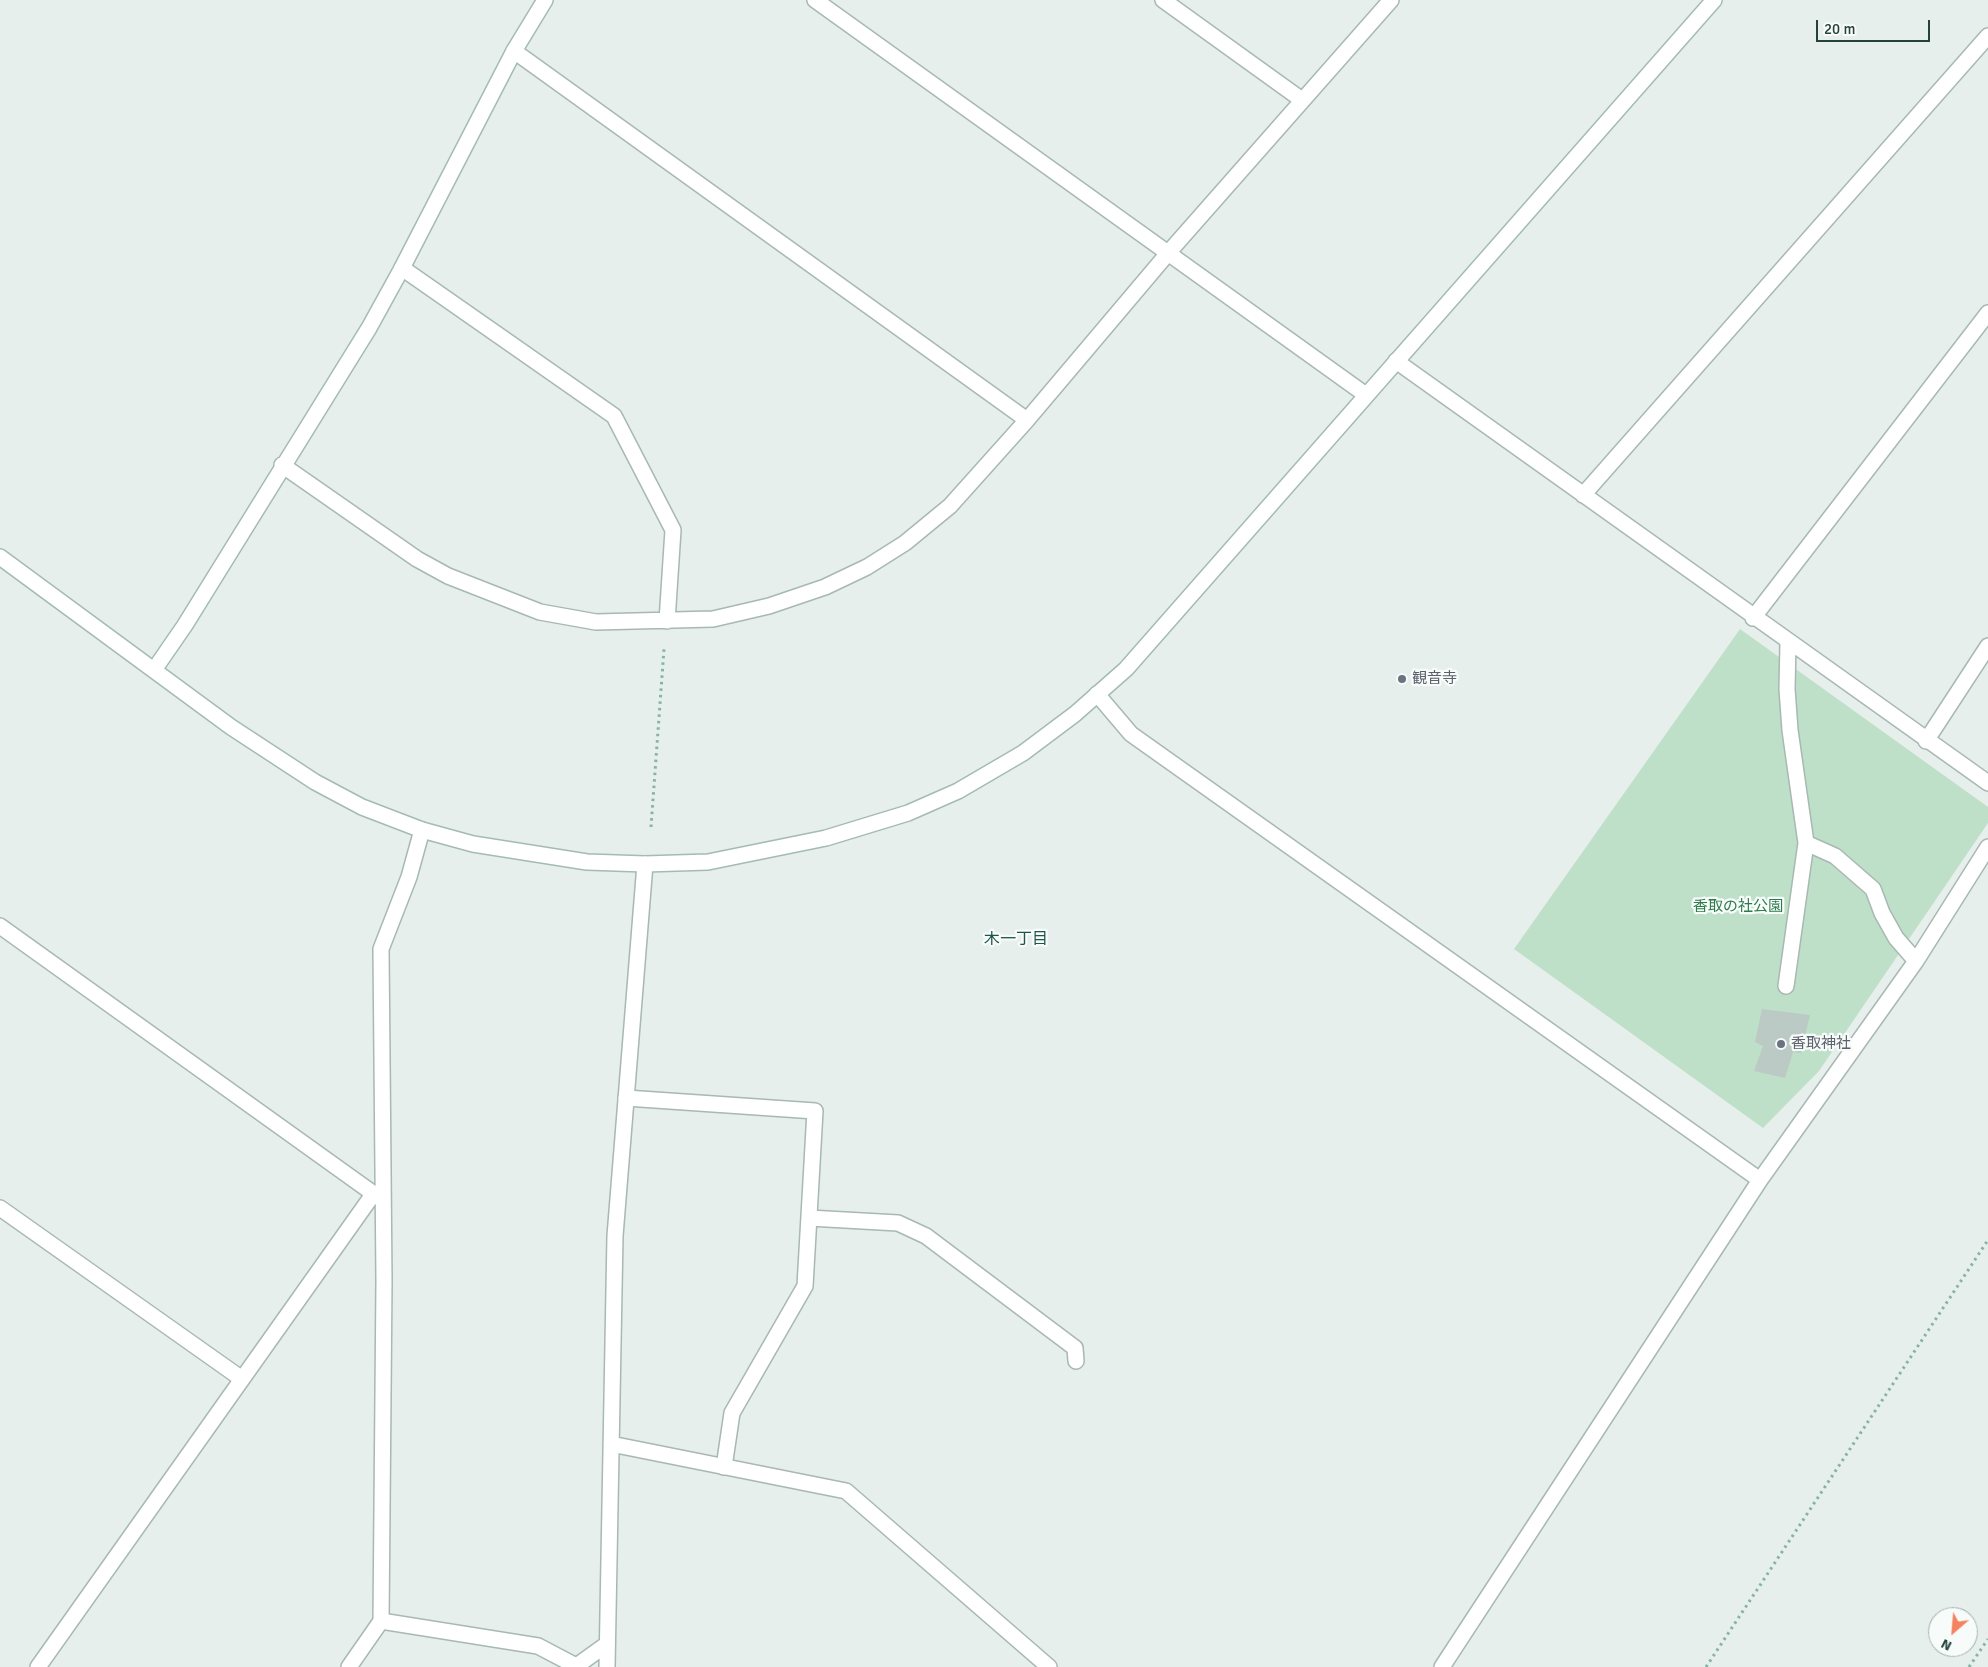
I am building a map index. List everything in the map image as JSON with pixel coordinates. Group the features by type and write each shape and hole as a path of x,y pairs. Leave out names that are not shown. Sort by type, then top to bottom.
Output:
{"street":[{"path":"154,670 185,625 282,465 369,328 514,51 545,0"},
{"path":"815,0 1366,395"},
{"path":"1163,0 1302,100"},
{"path":"282,465 417,559 448,576 485,592 540,612 596,622 666,622 713,619 769,606 825,587 867,567 905,544 950,506 1027,420 1169,252 1392,0"},
{"path":"0,556 251,741 315,782 362,807 422,830 473,844 532,855 587,862 645,864 708,862 826,838 908,813 958,791 1023,753 1126,669 1714,0"},
{"path":"1583,495 1988,36"},
{"path":"514,51 1027,420"},
{"path":"402,268 614,416 673,530 666,622"},
{"path":"1753,618 1988,313"},
{"path":"1396,360 1753,618 1988,783"},
{"path":"1786,986 1806,843 1786,689 1788,642"},
{"path":"1926,740 1988,646"},
{"path":"1097,694 1131,734 1760,1180"},
{"path":"349,1667 381,1621 384,1281 378,1196 381,949 408,877 422,830"},
{"path":"1806,843 1835,856 1874,889 1882,913 1896,938 1916,961"},
{"path":"1442,1667 1760,1180 1916,961 1988,847"},
{"path":"608,1667 615,1236 645,864"},
{"path":"0,926 378,1196"},
{"path":"626,1098 815,1111 805,1286 732,1413 724,1467"},
{"path":"38,1667 242,1379 378,1196"},
{"path":"0,1208 242,1379"},
{"path":"809,1218 898,1224 926,1236 1075,1348 1076,1361"},
{"path":"611,1444 846,1491 1049,1667"},
{"path":"381,1621 538,1646 576,1666 607,1644"}],"path":[{"path":"651,827 666,622"},
{"path":"1706,1667 1988,1240"},
{"path":"1970,1667 1988,1639"}],"green space":[{"name":"香取の社公園","path":"1740,629 1988,807 1988,823 1819,1071 1763,1128 1514,949"}],"building":[{"name":"香取神社","path":"1762,1009 1810,1015 1801,1053 1793,1052 1785,1078 1754,1071 1763,1046 1755,1042"}],"place":[{"name":"観音寺","path":"1402,679"},
{"name":"香取神社","path":"1781,1044"}],"district":[{"name":"木一丁目","path":"1016,940"}]}
